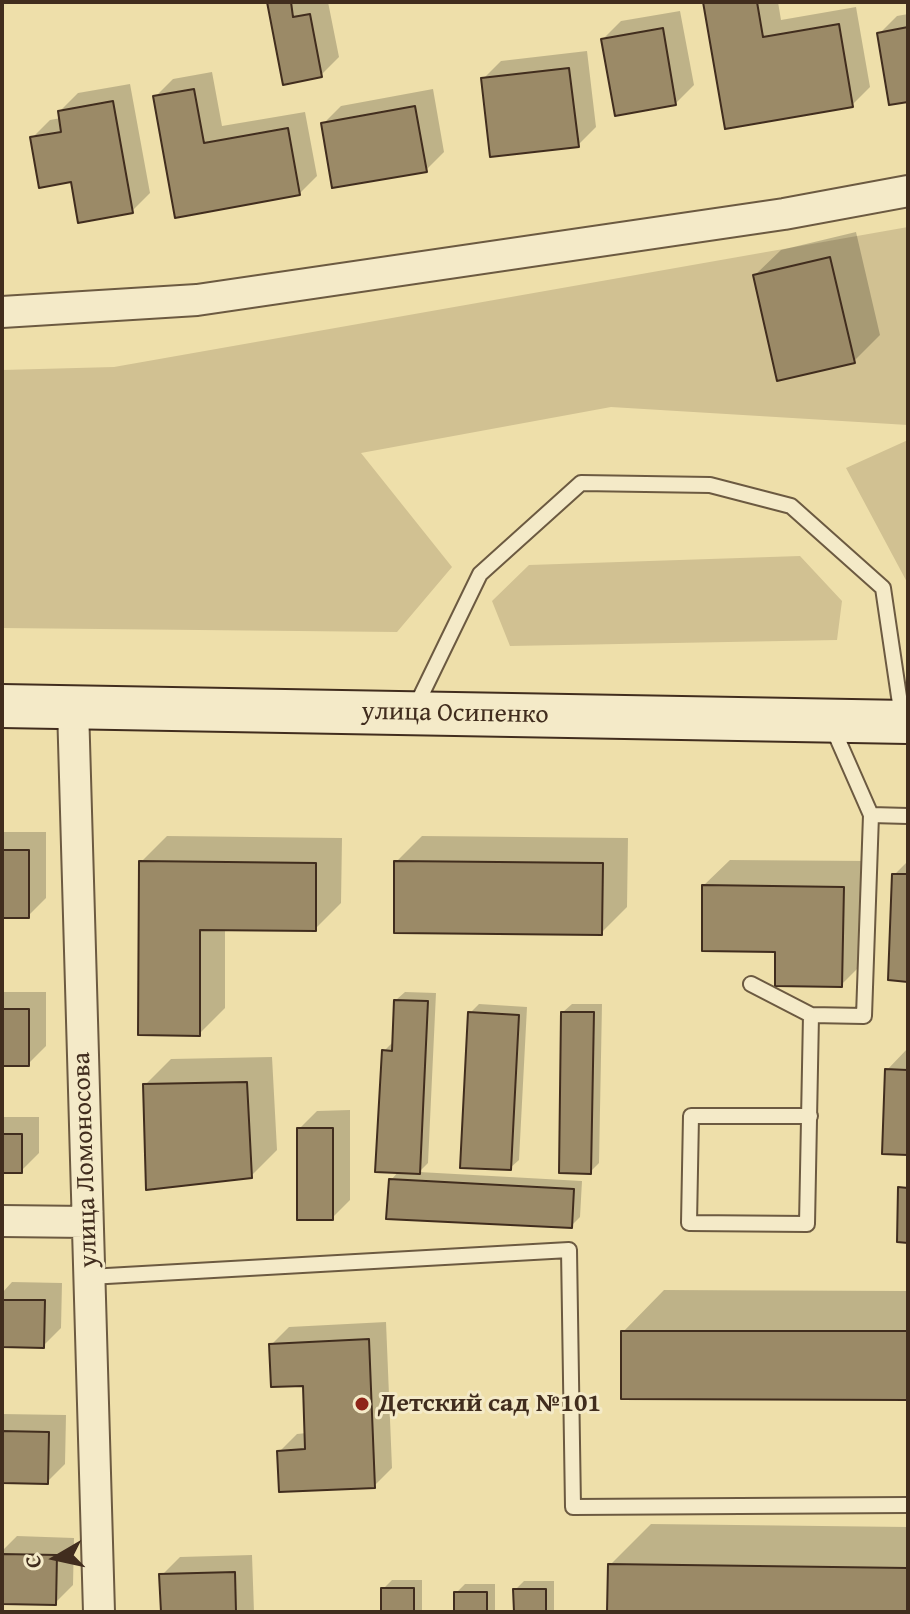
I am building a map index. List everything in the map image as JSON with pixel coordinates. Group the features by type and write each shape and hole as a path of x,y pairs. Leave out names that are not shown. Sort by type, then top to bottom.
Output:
{"main road":[{"name":"улица Осипенко","path":"2,706 905,722"}],"street":[{"path":"2,312 197,300 768,216 908,191"},
{"name":"улица Ломоносова","path":"73,707 99,1612"},
{"path":"2,1221 87,1222"}],"lane":[{"path":"412,713 480,574 581,483 610,483 710,485 791,506 883,588 905,722"},
{"path":"751,984 811,1015 864,1016 871,815 829,720"},
{"path":"871,815 908,816"},
{"path":"810,1116 691,1116 689,1223 807,1224 810,1116 811,1015"},
{"path":"89,1277 569,1250 573,1507 908,1505"}],"shaded area":[{"path":"908,227 908,425 611,407 361,453 452,567 397,632 2,628 2,370 114,367"},
{"path":"908,440 908,584 846,468"},
{"path":"800,556 842,601 837,640 510,646 492,601 529,565"}],"building":[{"path":"267,2 291,2 293,17 310,14 322,77 283,85"},
{"path":"703,2 757,2 763,37 839,24 853,107 725,129"},
{"path":"908,27 908,102 889,105 877,33"},
{"path":"663,28 676,105 615,116 601,39"},
{"path":"569,68 579,147 490,157 481,78"},
{"path":"194,89 204,143 288,128 300,195 175,218 153,96"},
{"path":"113,101 133,213 78,223 71,182 39,188 30,137 61,132 58,111"},
{"path":"415,106 427,172 332,188 321,123"},
{"path":"830,257 855,363 777,381 753,275"},
{"path":"2,850 29,850 29,918 2,918"},
{"path":"139,861 316,863 316,931 200,930 200,1036 138,1035"},
{"path":"394,861 603,863 602,935 394,933"},
{"path":"892,874 908,874 908,982 888,980"},
{"path":"702,885 844,887 842,987 775,986 775,952 702,951"},
{"path":"394,1000 428,1001 420,1174 375,1172 382,1050 392,1051"},
{"path":"2,1009 29,1009 29,1066 2,1066"},
{"path":"468,1012 519,1015 511,1170 460,1168"},
{"path":"561,1012 594,1012 591,1174 559,1173"},
{"path":"885,1069 908,1070 908,1155 882,1154"},
{"path":"247,1082 252,1178 146,1190 143,1084"},
{"path":"297,1128 333,1128 333,1220 297,1220"},
{"path":"2,1134 22,1134 22,1173 2,1173"},
{"path":"389,1179 574,1189 572,1228 386,1219"},
{"path":"898,1187 908,1188 908,1243 897,1242"},
{"path":"2,1300 45,1300 44,1348 2,1347"},
{"path":"621,1331 908,1331 908,1400 621,1399"},
{"path":"369,1339 375,1488 279,1492 277,1451 305,1449 303,1386 271,1387 269,1344"},
{"path":"2,1431 49,1432 48,1484 2,1483"},
{"path":"2,1554 57,1555 56,1605 2,1604"},
{"path":"608,1564 908,1568 908,1612 607,1612"},
{"path":"235,1572 236,1612 161,1612 159,1574"},
{"path":"381,1588 414,1588 414,1612 381,1612"},
{"path":"513,1589 546,1589 546,1612 514,1612"},
{"path":"454,1592 487,1592 487,1612 454,1612"}],"place":[{"name":"Детский сад №101","path":"362,1404"}]}
